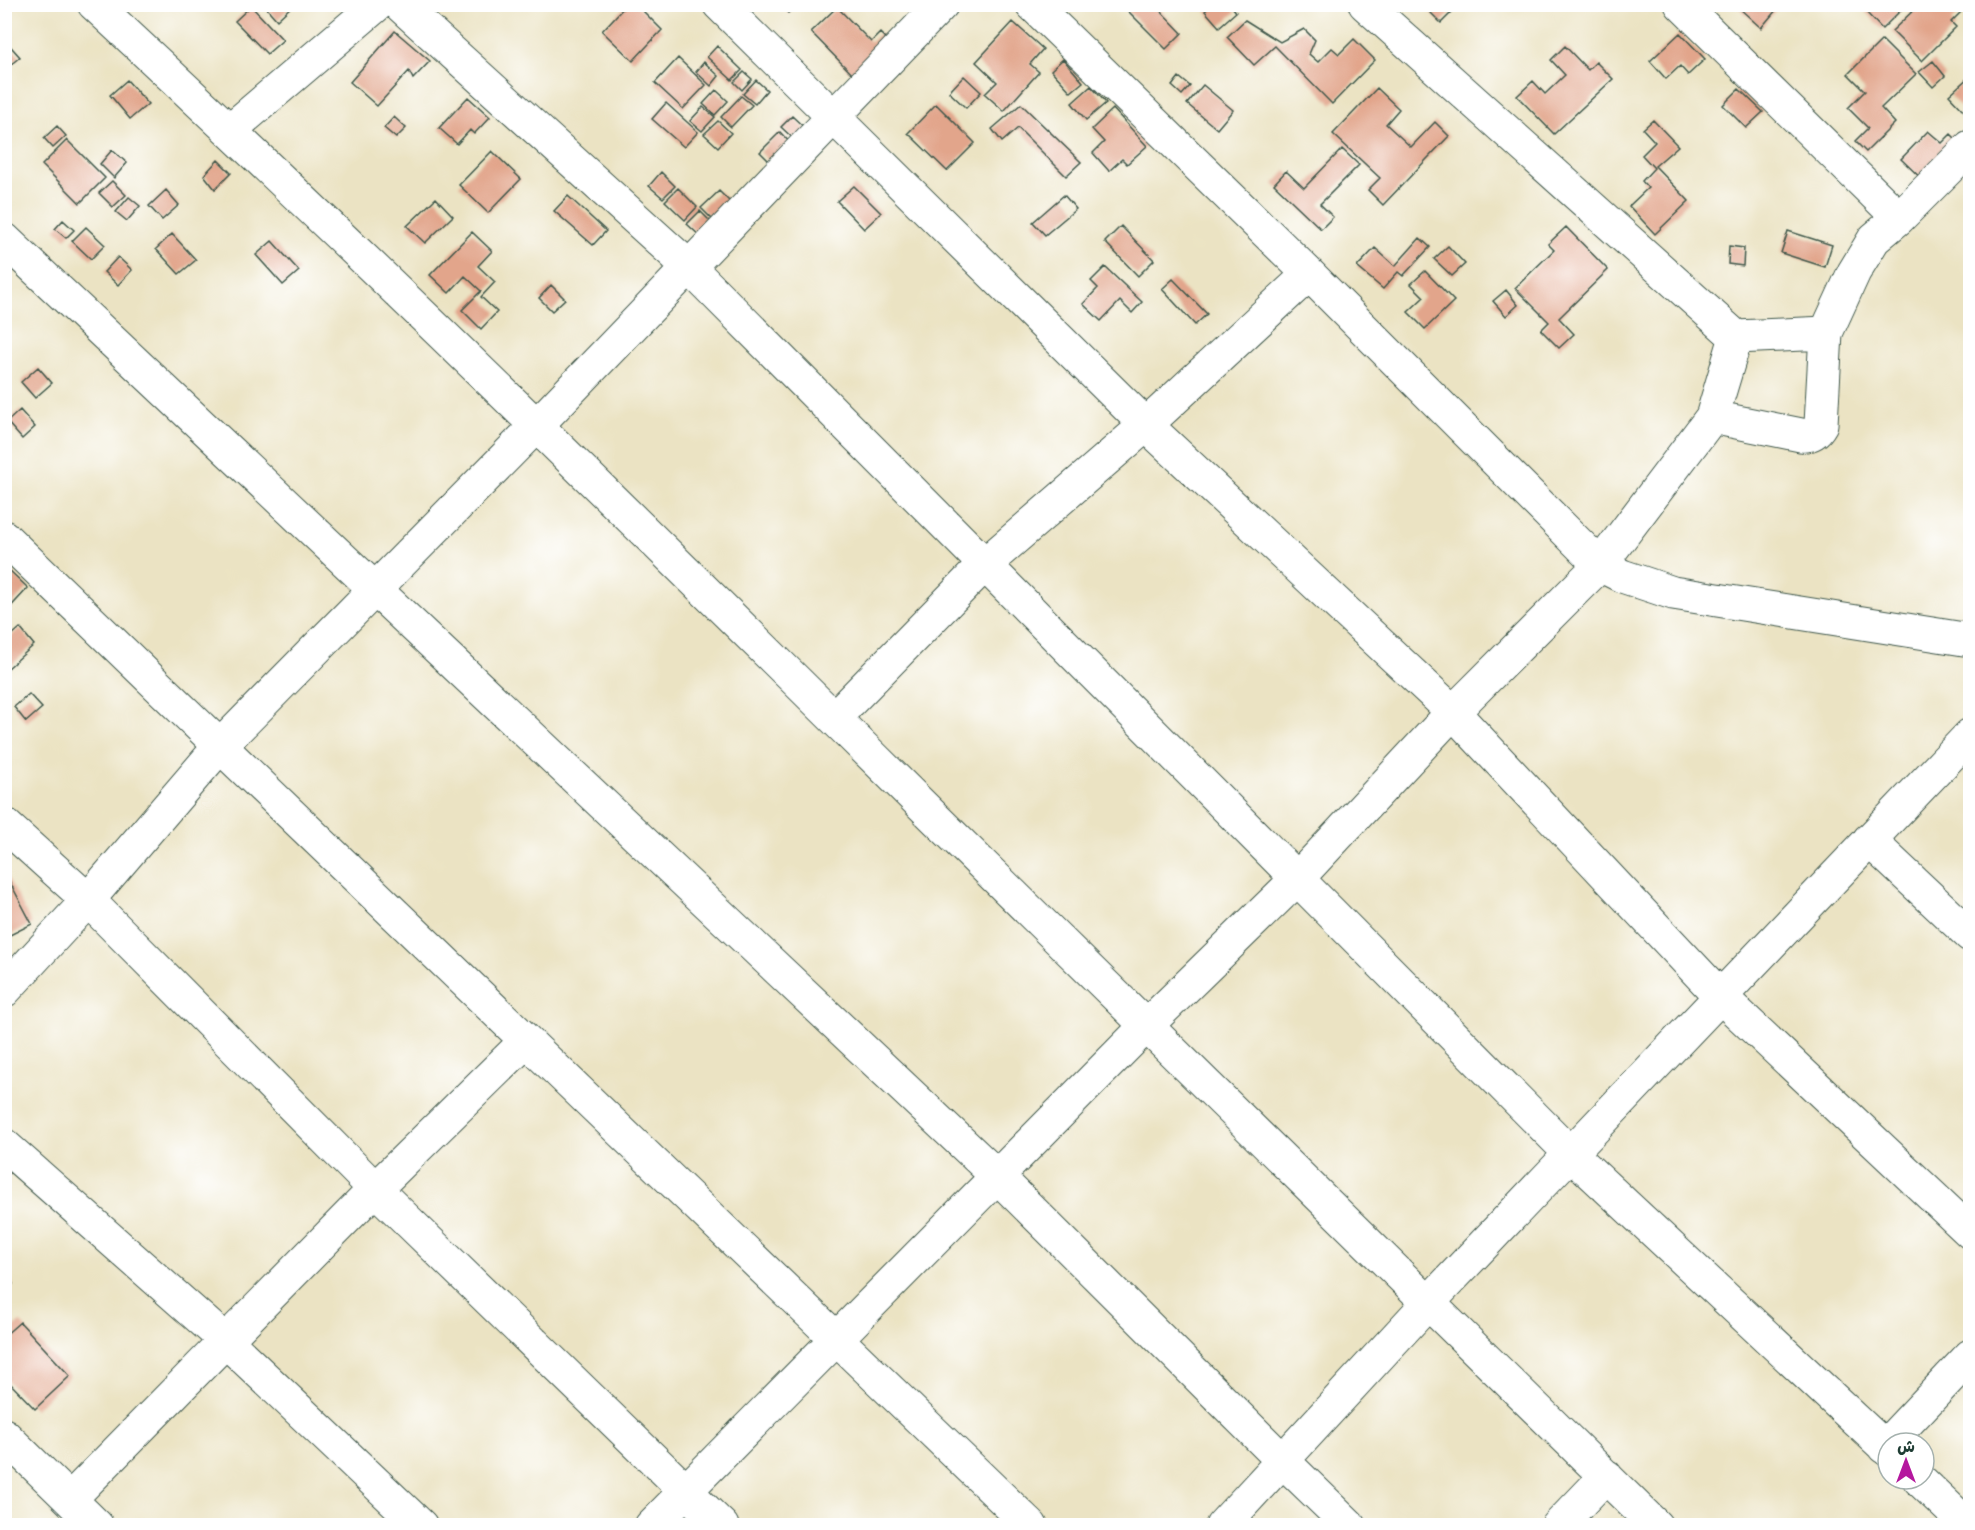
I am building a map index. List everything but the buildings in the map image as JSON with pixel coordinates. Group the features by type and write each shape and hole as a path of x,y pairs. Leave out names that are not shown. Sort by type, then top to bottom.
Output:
{"street":[{"path":"94,4 230,130 537,425 1656,1526"},
{"path":"230,130 378,4"},
{"path":"399,4 689,267 1570,1153 1876,1439"},
{"path":"719,4 1146,424 1453,712 1720,996 1971,1232"},
{"path":"4,991 88,900 220,746 537,425 942,4"},
{"path":"1032,4 1309,274 1600,565 1622,576 1673,593 1971,640"},
{"path":"1365,4 1736,337 1826,333"},
{"path":"1681,4 1899,218"},
{"path":"1712,417 1801,435 1808,436 1815,433 1821,424 1826,333 1854,272 1874,239 1899,218 1971,147"},
{"path":"4,239 998,1177 1350,1526"},
{"path":"834,718 984,565 1146,424 1309,274"},
{"path":"651,1526 1146,1026 1297,879 1453,712 1600,565 1712,417 1736,337"},
{"path":"4,537 1031,1526"},
{"path":"1222,1526 1570,1153 1971,735"},
{"path":"4,824 88,900 375,1190 723,1526"},
{"path":"1869,840 1971,935"},
{"path":"70,1499 375,1190 526,1041"},
{"path":"4,1144 226,1341 421,1526"},
{"path":"1902,1431 1971,1356"},
{"path":"4,1435 97,1526"},
{"path":"1558,1526 1606,1476"},
{"path":"1931,1491 1968,1526"}]}
